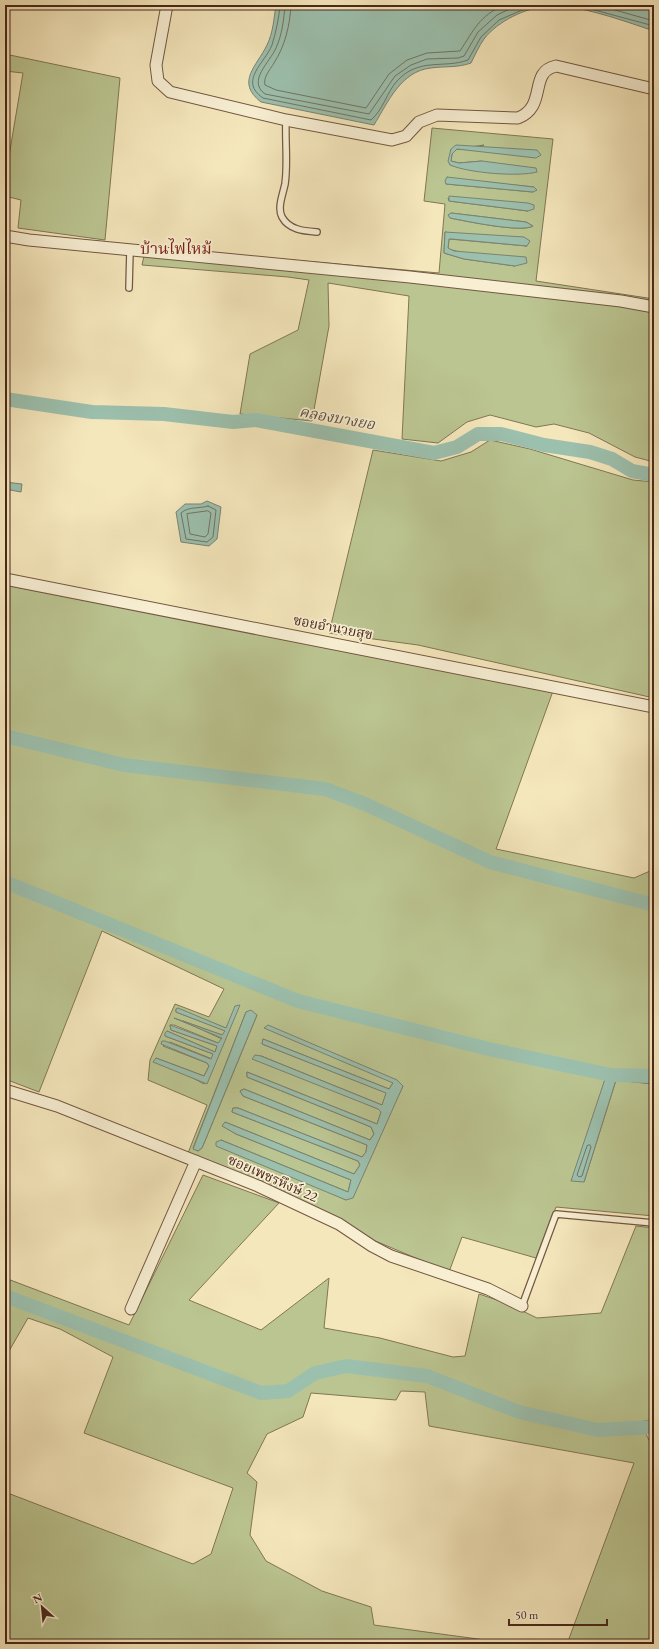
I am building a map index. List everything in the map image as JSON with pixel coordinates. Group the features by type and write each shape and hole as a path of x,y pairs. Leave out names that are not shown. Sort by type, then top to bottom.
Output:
{"street":[{"path":"167,5 156,65 158,81 170,92 286,120 392,140 406,136 419,122 437,115 518,118 528,114 533,108 542,75 548,68 556,66 654,89"},
{"path":"5,236 29,240 410,277 621,301 654,307"},
{"name":"ซอยอำนวยสุข","path":"5,579 654,707"},
{"name":"ซอยเพชรหึงษ์ 22","path":"5,1090 56,1106 258,1186 339,1224 372,1246 391,1256 488,1289 522,1306"},
{"path":"131,1309 196,1161"}],"lane":[{"path":"286,120 285,183 280,209 282,217 288,225 298,230 317,232"},
{"path":"129,288 130,250"},
{"path":"522,1306 556,1214 654,1223"}],"green space":[{"path":"5,54 120,78 105,240 18,228 21,200 5,196 5,180 23,73 5,71"},
{"path":"432,128 553,139 536,281 654,299 654,462 635,457 589,433 554,424 536,427 490,415 467,422 438,443 402,439 409,296 328,283 329,326 312,421 240,414 250,354 298,330 309,280 142,265 146,247 439,273 445,204 424,201","holes":["484,145 472,150 457,149","457,149 452,154 451,161 459,163 482,161 476,171 450,165 451,150","447,177 452,179 534,187 533,192 446,184","448,198 528,211 449,201","451,213 526,222 533,226 527,228 506,227 450,218 449,215","445,232 527,246 449,239 448,249 515,266 464,259 444,253"]},
{"path":"490,440 530,449 633,480 654,482 654,698 418,645 329,633 373,450 441,461 471,452"},
{"path":"5,585 553,691 496,849 634,878 650,871 654,858 654,1072 608,1070 584,1182 616,1080 654,1084 654,1216 556,1207 536,1258 462,1237 449,1272 373,1240 354,1228 188,1153 207,1105 148,1080 150,1060 175,1004 209,1017 224,989 102,931 39,1092 5,1079","holes":["176,1009 226,1028 229,1024 204,1084 156,1058 204,1076 209,1066 207,1063 163,1046 170,1042 212,1059 213,1054 165,1036 167,1031 215,1052 217,1046 171,1030 170,1025 174,1025 218,1043 222,1039 183,1021 222,1035 226,1031 176,1012","246,1012 257,1015 202,1148 198,1151 193,1148","263,1039 389,1089 393,1083 389,1080 403,1086 346,1200 221,1140 348,1192 351,1180 236,1134 223,1126 225,1122 354,1174 360,1165 358,1161 232,1112 233,1108 238,1108 362,1157 366,1152 367,1145 243,1096 240,1091 244,1089 370,1140 374,1134 371,1127 247,1077 247,1072 377,1124 381,1112 378,1109 261,1056 382,1105 387,1093 262,1044"]},
{"path":"203,1175 279,1203 189,1300 261,1330 329,1278 324,1328 380,1338 453,1357 465,1356 479,1294 506,1303 537,1318 601,1313 636,1226 654,1228 654,1419 640,1422 650,1442 654,1444 654,1644 567,1644 634,1463 429,1426 425,1392 401,1391 396,1400 311,1393 303,1417 267,1434 247,1473 257,1482 250,1535 266,1561 322,1591 371,1607 374,1625 515,1644 5,1644 5,1492 193,1564 211,1554 233,1488 84,1433 113,1357 60,1329 28,1318 5,1358 5,1278 129,1325"}],"water":[{"path":"276,5 654,5 654,31 601,14 572,7 548,6 530,9 504,21 490,32 482,42 471,63 466,65 421,70 411,75 396,89 374,125 261,102 253,95 249,81 250,74 263,53 271,36"},
{"path":"456,145 537,150 541,155 536,158 457,149 452,154 451,161 459,163 482,161 536,168 537,172 506,174 481,172 450,165 448,161 451,149"},
{"path":"447,177 534,187 537,190 533,192 446,184 445,181"},
{"path":"449,196 528,203 534,205 534,209 528,211 449,201"},
{"path":"451,213 526,222 533,226 527,228 517,228 493,226 450,218 448,215"},
{"path":"445,232 524,237 530,241 527,246 449,239 448,248 454,251 526,257 527,263 515,266 464,259 444,253"},
{"path":"5,482 22,484 21,492 5,489"},
{"path":"207,501 221,507 217,539 209,546 181,542 176,512 185,504 201,504"},
{"path":"240,1005 207,1084 153,1062 156,1058 204,1076 209,1066 207,1063 161,1044 162,1041 211,1059 213,1054 165,1036 165,1033 167,1031 215,1052 217,1046 171,1030 170,1025 218,1043 222,1038 174,1018 222,1035 225,1031 176,1012 176,1009 178,1008 226,1028 235,1006"},
{"path":"251,1010 257,1015 202,1148 198,1151 193,1149 246,1012"},
{"path":"268,1025 397,1080 403,1086 353,1198 346,1200 216,1146 216,1142 221,1140 348,1192 351,1180 236,1134 222,1126 225,1122 354,1174 360,1165 358,1161 232,1112 233,1108 238,1108 362,1157 366,1152 367,1145 243,1096 240,1091 244,1089 370,1140 374,1134 371,1127 247,1077 247,1072 377,1124 381,1112 378,1109 252,1059 255,1055 261,1056 382,1105 386,1093 262,1044 263,1039 389,1089 393,1083 264,1028"},
{"path":"608,1070 654,1072 654,1084 616,1080 584,1182 571,1181"}],"waterway":[{"name":"คลองบางยอ","path":"5,399 92,412 164,414 233,422 256,420 434,453 457,447 478,434 501,434 544,445 590,452 612,459 632,471 654,475"},
{"path":"5,736 124,765 325,789 365,804 490,862 654,905"},
{"path":"5,882 298,1001 489,1049 611,1075 654,1076"},
{"path":"5,1296 261,1393 288,1391 315,1373 346,1366 427,1376 519,1412 598,1430 654,1427"}],"district":[{"name":"บ้านไฟไหม้","path":"176,248"}]}
